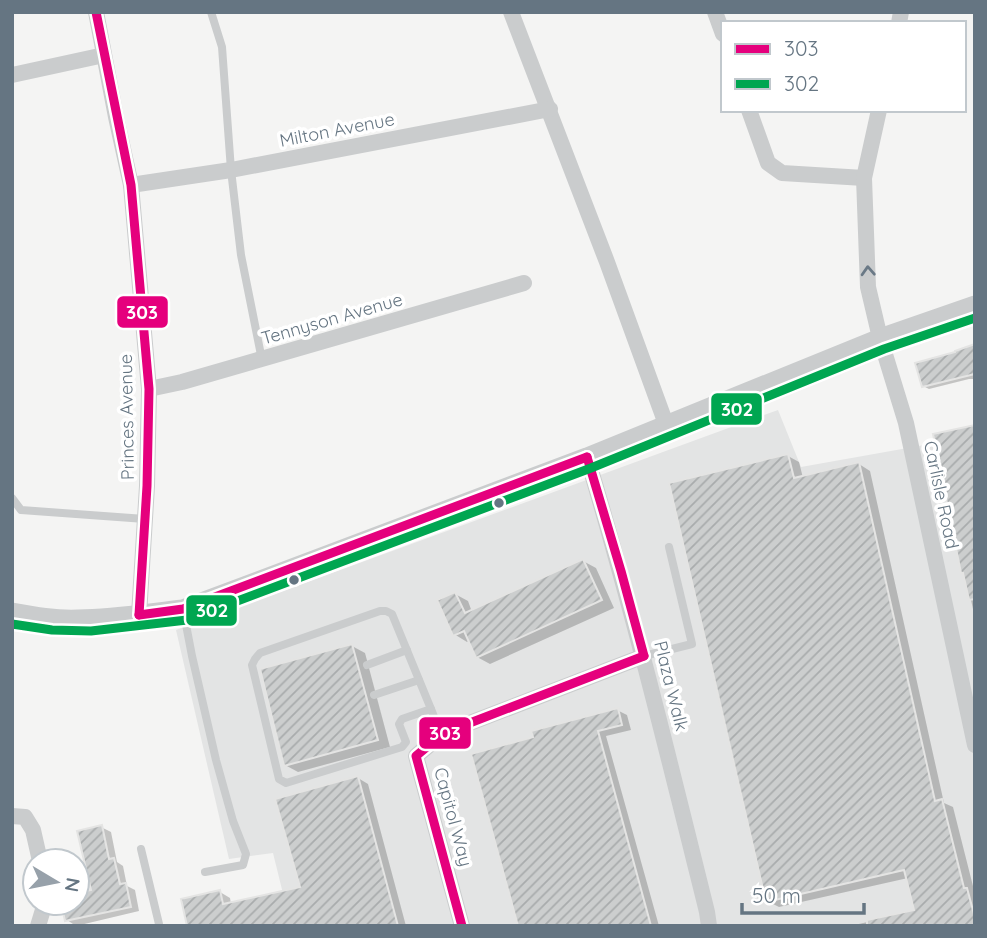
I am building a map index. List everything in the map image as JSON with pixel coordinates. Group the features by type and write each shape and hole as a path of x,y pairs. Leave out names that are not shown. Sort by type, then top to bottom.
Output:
{"street":[{"name":"Princes Avenue","path":"96,12 131,185 149,389 147,486 139,615"},
{"path":"511,12 550,109 666,424"},
{"path":"715,12 721,28"},
{"path":"12,75 104,55"},
{"name":"Milton Avenue","path":"131,185 231,170 550,109"},
{"path":"750,112 768,163 782,173 864,178"},
{"name":"Carlisle Road","path":"879,112 864,178 869,287 880,338 906,423 975,745"},
{"name":"Tennyson Avenue","path":"149,389 262,360 524,283"},
{"path":"12,612 77,620 183,609 587,457 880,338 975,305"},
{"name":"Plaza Walk","path":"587,457 644,656 709,926"},
{"name":"Capitol Way","path":"462,926 416,756 441,735 644,656"},
{"path":"12,816 25,817 33,830 37,847"}],"lane":[{"path":"211,12 222,47 231,170 241,255 262,360"},
{"path":"12,498 21,510 145,519"},
{"path":"644,656 692,644 669,547"},
{"path":"183,609 216,760 233,821 246,854 243,865 205,872"},
{"path":"431,709 400,721 405,742 402,747 286,783 279,779 252,665 260,653 386,611 392,614 431,709 441,735"},
{"path":"367,665 407,650"},
{"path":"374,695 419,680"},
{"path":"141,849 158,926"}],"shaded area":[{"path":"778,410 801,467 975,436 975,926 291,926 273,853 229,859 176,630"}],"building":[{"path":"975,344 975,374 922,387 915,363"},
{"path":"975,425 975,599 969,600 933,434"},
{"path":"788,454 794,478 859,462 935,801 942,799 975,926 867,926 867,920 914,910 904,870 766,902 669,483"},
{"path":"583,559 602,600 476,658 464,631 453,636 437,600 455,592 465,613"},
{"path":"352,644 378,740 284,766 260,669"},
{"path":"618,708 622,725 598,731 651,926 518,926 471,754 533,737 531,731"},
{"path":"358,776 398,926 187,926 181,899 220,890 223,904 300,887 275,799"},
{"path":"102,825 109,859 114,858 120,884 126,883 131,907 91,915 91,847 81,847 77,831"},
{"path":"64,917 84,917 65,921"}],"transit line":[{"name":"303","path":"96,12 131,185 149,389 147,486 139,615"},
{"name":"302","path":"12,624 52,630 91,631 187,620 591,468 884,349 975,318"},
{"name":"303","path":"587,457 644,656"},
{"name":"303","path":"139,615 183,609 587,457"},
{"name":"303","path":"462,926 416,756 449,731 644,656"}]}
